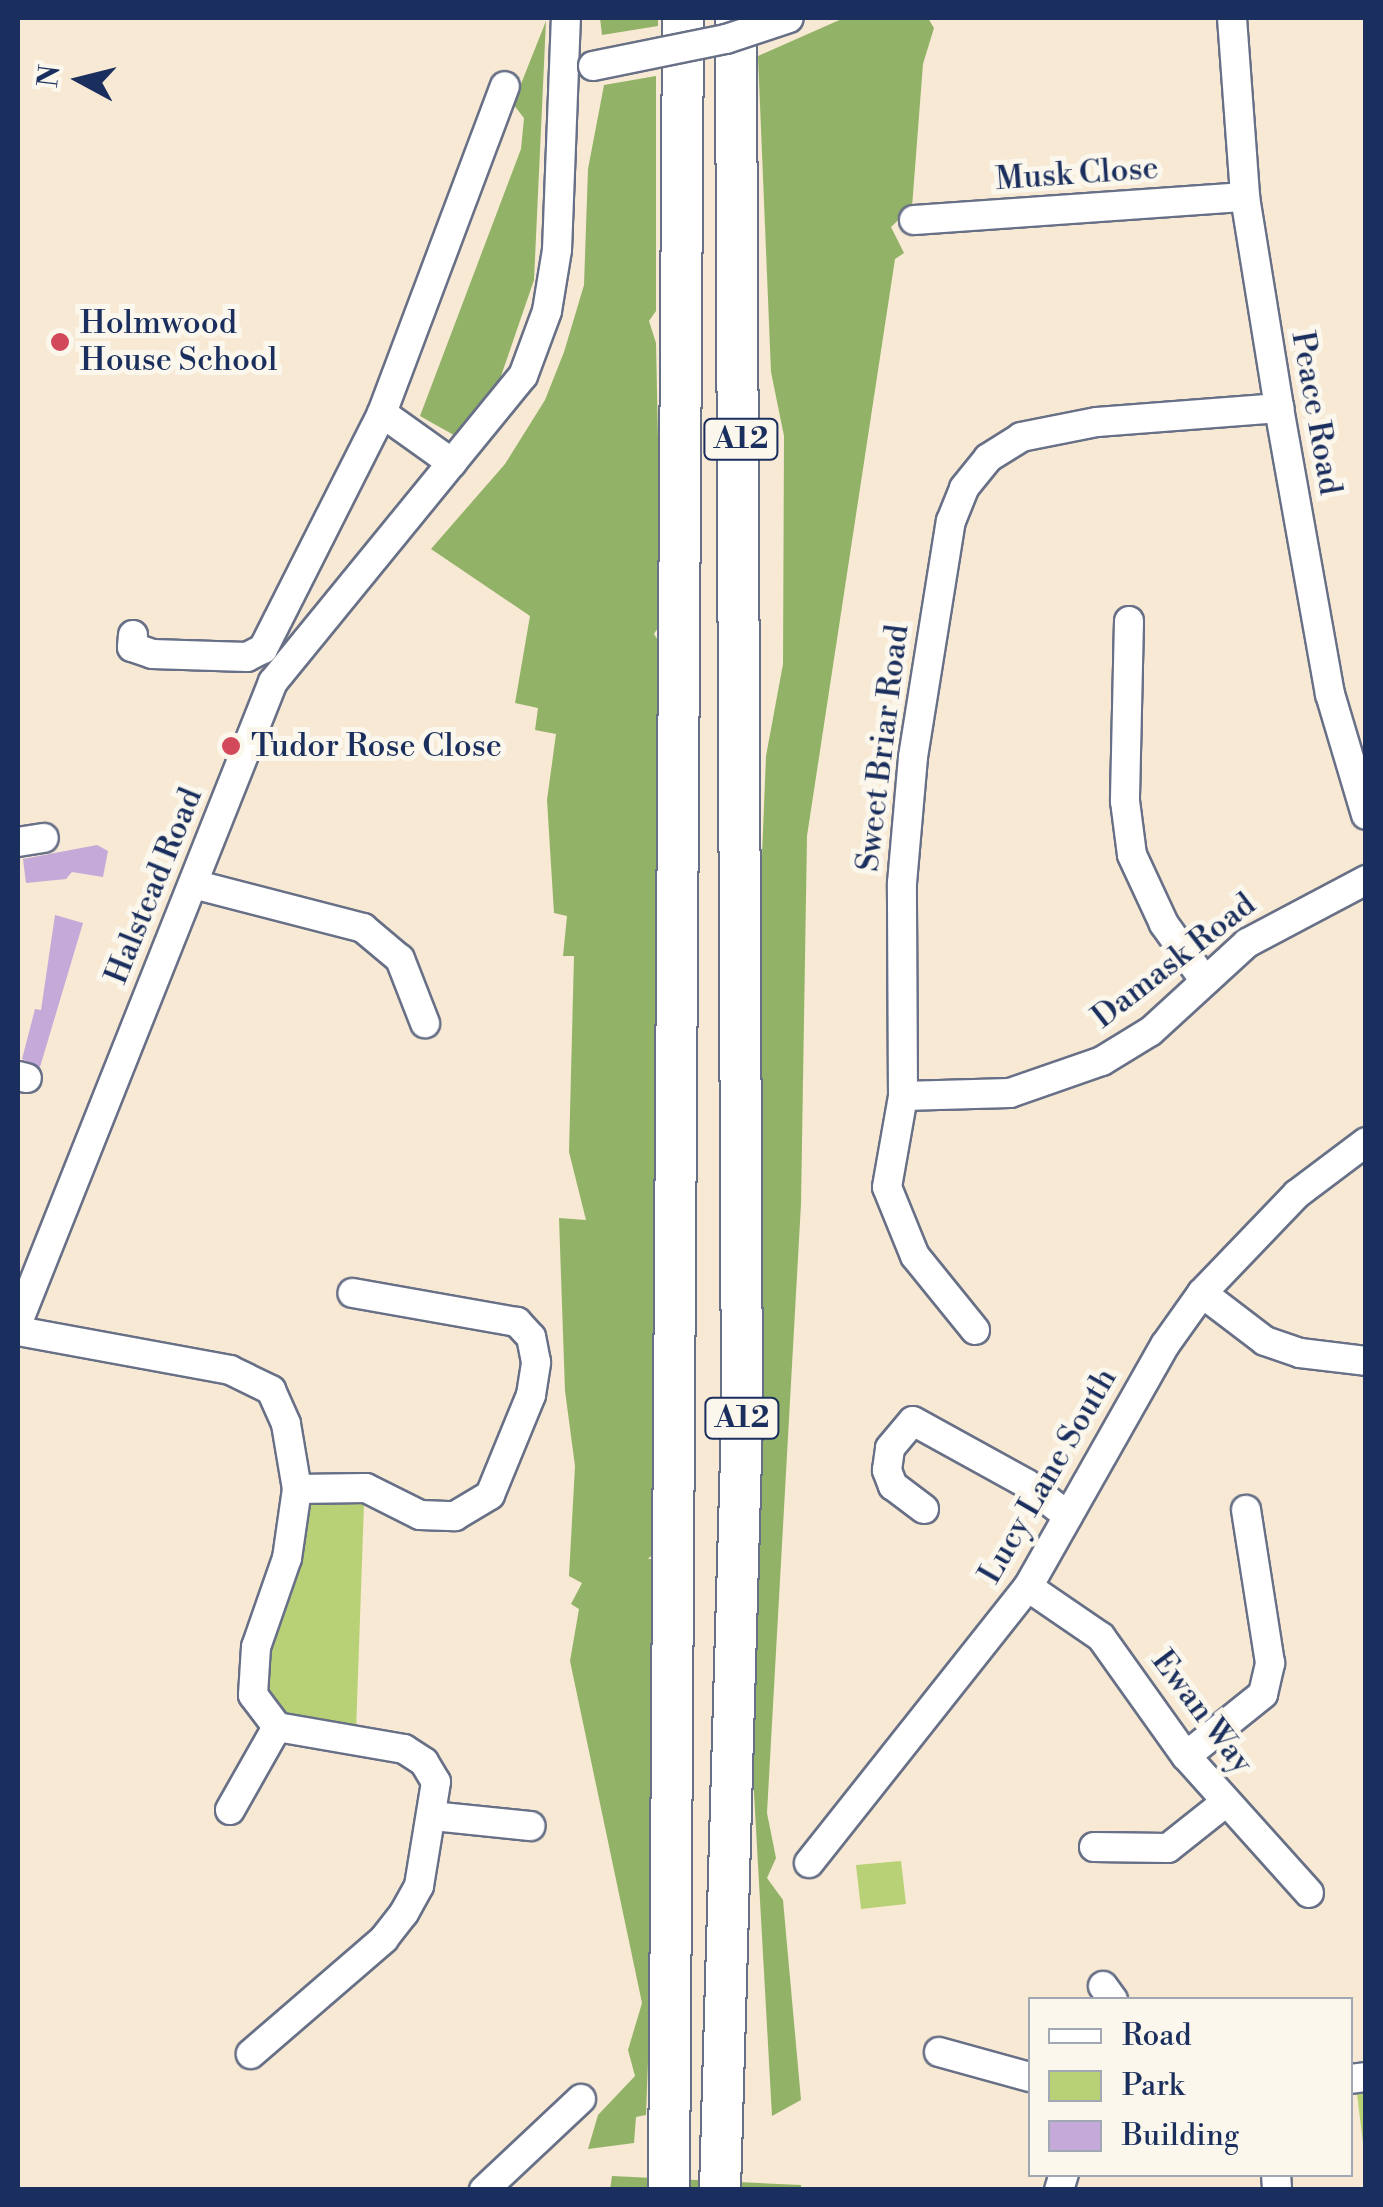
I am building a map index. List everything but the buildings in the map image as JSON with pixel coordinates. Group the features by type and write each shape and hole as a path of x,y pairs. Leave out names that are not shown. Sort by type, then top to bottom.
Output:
{"highway":[{"name":"A12","path":"669,2190 683,18"},
{"name":"A12","path":"720,2190 742,1420 736,18"},
{"name":"A12","path":"644,2190 673,1923"},
{"name":"A12","path":"728,1975 748,2190"}],"street":[{"name":"Halstead Road","path":"18,1322 273,682 523,376 548,311 580,68 566,18"},
{"path":"580,68 726,39 789,18"},
{"name":"Peace Road","path":"1232,18 1245,197 1280,408 1330,694 1366,814"},
{"path":"134,635 132,647 152,654 247,656 264,648 382,413 505,86"},
{"name":"Musk Close","path":"914,220 1245,197"},
{"name":"Sweet Briar Road","path":"974,1330 916,1256 887,1187 903,1096 902,883 912,757 948,536 964,488 988,458 1021,437 1048,430 1280,408"},
{"path":"382,413 452,463"},
{"path":"1129,622 1125,801 1132,855 1164,924 1205,981"},
{"name":"Damask Road","path":"903,1096 1010,1093 1044,1085 1102,1062 1152,1031 1205,981 1290,915 1366,880"},
{"path":"193,884 363,928 400,959 426,1023"},
{"name":"Lucy Lane South","path":"808,1863 1028,1587 1165,1345 1202,1292 1297,1194 1366,1142"},
{"path":"1202,1292 1264,1341 1300,1353 1366,1361"},
{"path":"297,1490 366,1488 420,1515 455,1516 490,1495 531,1395 536,1362 530,1337 518,1322 354,1293"},
{"path":"18,1331 254,1378 270,1390 286,1424 297,1490 287,1558 251,1674 253,1695 276,1728 404,1749 424,1762 436,1782 419,1886 404,1914 384,1939 251,2054"},
{"path":"924,1509 893,1486 887,1470 890,1448 906,1413 1027,1484 1068,1516"},
{"path":"1186,1756 1262,1694 1270,1663 1246,1510"},
{"name":"Ewan Way","path":"1028,1587 1101,1637 1186,1756 1309,1893"},
{"path":"230,1810 276,1728"},
{"path":"1094,1848 1168,1848 1226,1802"},
{"path":"433,1816 530,1826"},
{"path":"940,2052 1028,2076"},
{"path":"484,2190 580,2099"}],"green space":[{"path":"600,18 658,18 658,26 602,35"},
{"path":"844,18 928,18 934,28 923,64 912,207 891,227 904,253 895,259 807,836 801,1204 767,1813 776,1858 767,1878 783,1900 801,2100 772,2116 751,1739 754,1056 766,756 783,664 784,436 771,372 758,56"},
{"path":"546,21 534,280 500,379 459,438 420,416 521,149 524,118 513,104"},
{"path":"656,76 656,311 649,321 656,343 661,623 654,634 661,645 662,930 657,935 663,949 654,1553 648,1559 654,1559 651,1756 657,1824 646,2115 636,2117 634,2143 588,2149 598,2115 635,2076 628,2050 642,2003 570,1661 579,1609 571,1604 582,1583 569,1576 575,1466 565,1391 559,1218 586,1220 569,1152 574,956 563,956 567,916 554,913 547,800 556,734 535,730 538,708 515,703 530,616 431,549 505,464 545,400 564,352 584,285 588,169 604,85"},
{"path":"338,1498 364,1504 356,1732 288,1718 265,1695 263,1653 309,1504"},
{"path":"901,1861 906,1904 861,1909 856,1865"},
{"path":"1365,2084 1365,2159 1356,2086"},
{"path":"612,2176 801,2185 801,2190 610,2190"}],"place":[{"name":"Holmwood House School","path":"60,342"},
{"name":"Tudor Rose Close","path":"231,746"}]}
